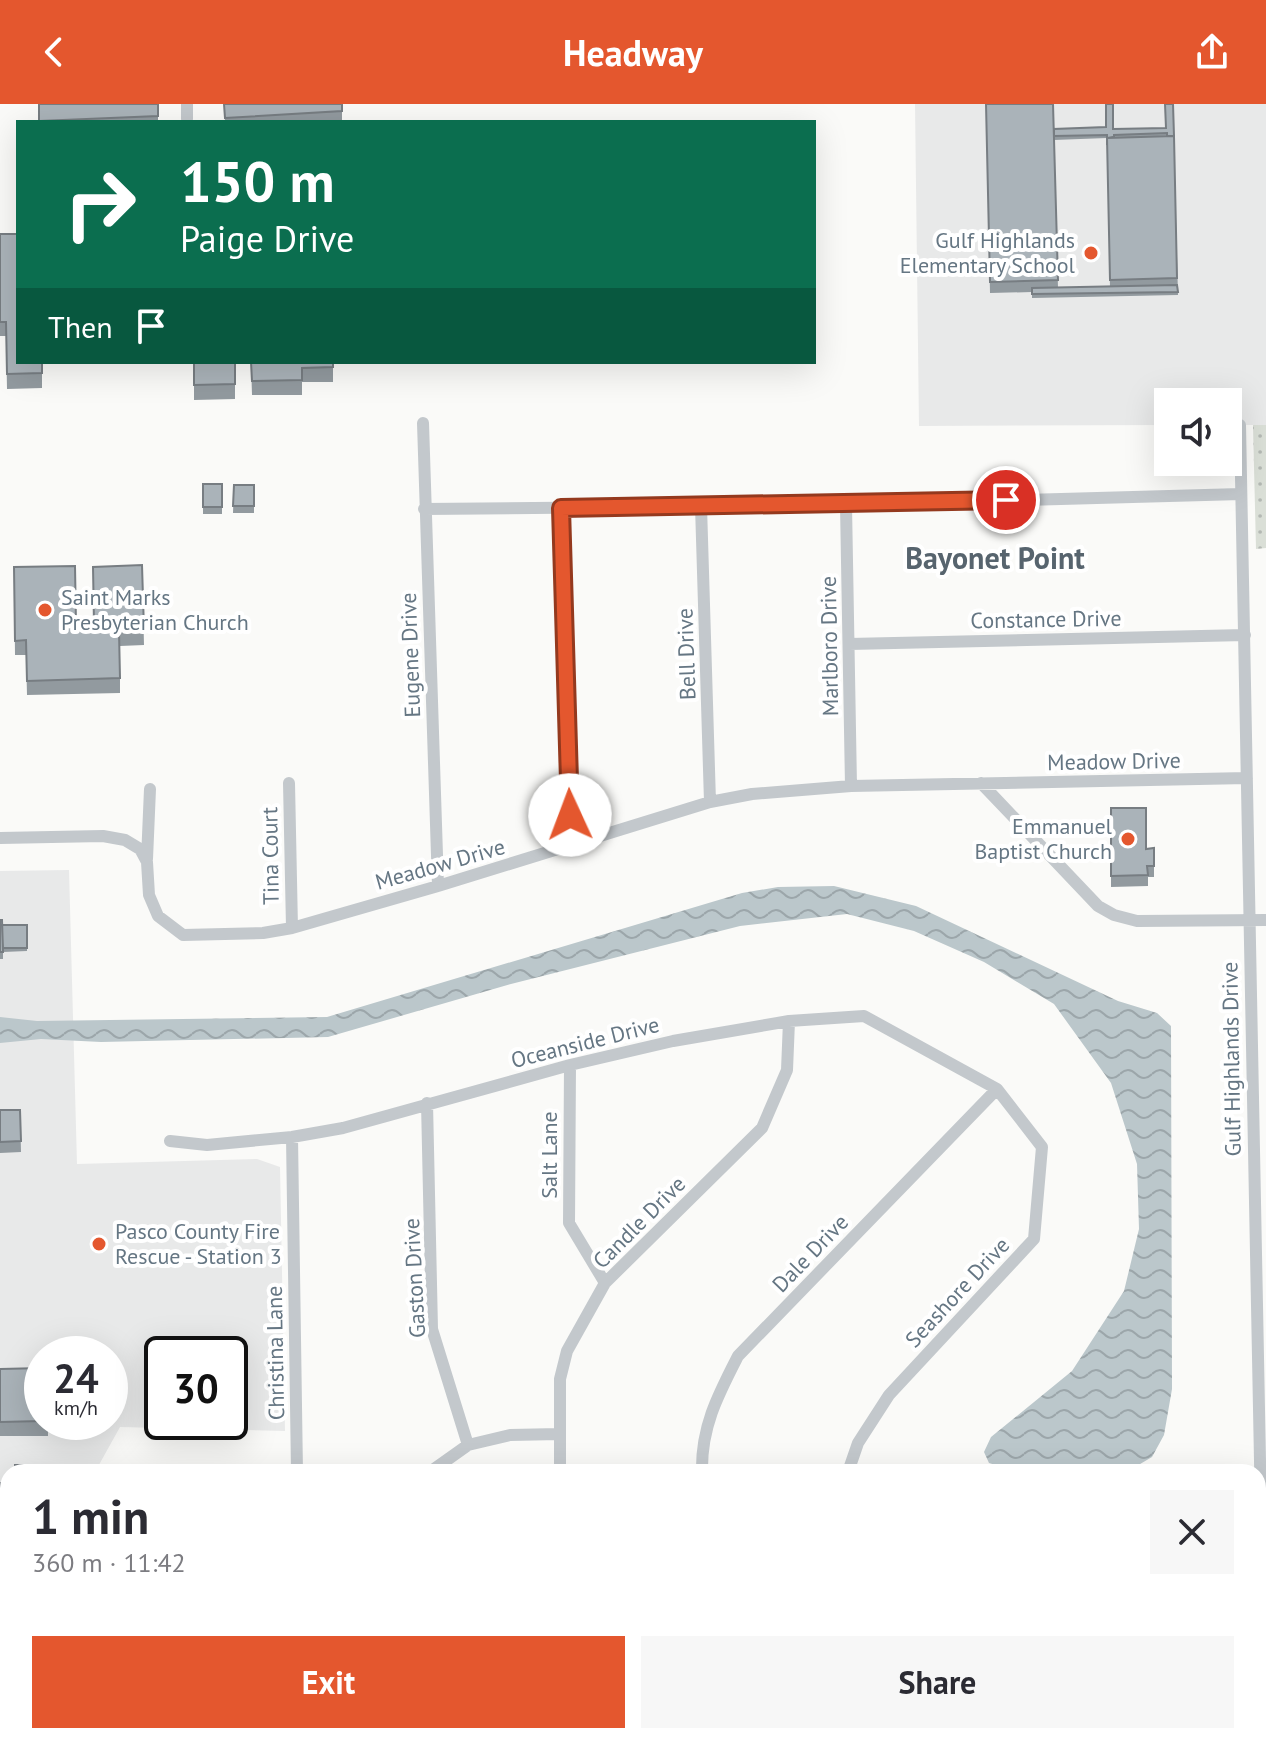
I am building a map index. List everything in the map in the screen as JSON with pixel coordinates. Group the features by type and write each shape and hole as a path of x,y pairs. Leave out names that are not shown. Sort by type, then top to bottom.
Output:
{"street":[{"path":"187,104 187,119"},
{"name":"Eugene Drive","path":"423,423 438,886"},
{"name":"Gulf Highlands Drive","path":"1241,476 1260,1464"},
{"path":"424,509 846,505 1241,494"},
{"name":"Marlboro Drive","path":"846,505 851,786"},
{"name":"Bell Drive","path":"701,506 710,802"},
{"path":"561,508 571,846"},
{"name":"Constance Drive","path":"849,644 1245,635"},
{"name":"Meadow Drive","path":"150,789 149,895 158,916 183,935 263,933 292,928 710,802 752,794 851,786 1247,778"},
{"name":"Tina Court","path":"289,783 292,928"},
{"path":"981,783 1098,906 1114,915 1137,921 1266,920"},
{"path":"0,838 114,838 125,840 140,849 147,862"},
{"name":"Oceanside Drive","path":"170,1141 207,1145 292,1137 343,1128 570,1065 673,1041 789,1021 864,1016 997,1089"},
{"name":"Candle Drive","path":"560,1464 560,1379 567,1351 605,1283 762,1128 787,1070 789,1021"},
{"name":"Salt Lane","path":"570,1065 569,1223 605,1283"},
{"name":"Dale Drive","path":"702,1464 713,1404 738,1356 997,1089"},
{"name":"Seashore Drive","path":"851,1464 858,1443 889,1395 1034,1239 1042,1147 997,1089"},
{"name":"Gaston Drive","path":"427,1103 432,1329 468,1445"},
{"name":"Christina Lane","path":"292,1137 297,1464"},
{"path":"441,1464 468,1445 510,1435 559,1434"},
{"path":"69,1744 145,1744"}],"shaded area":[{"name":"Gulf Highlands Elementary School","path":"915,104 1266,104 1266,425 1242,425 1242,388 1154,388 1154,425 919,426"},
{"path":"1253,425 1266,425 1266,548 1256,549"},
{"path":"69,870 77,1164 257,1159 280,1167 285,1431 248,1430 248,1336 144,1336 144,1428 128,1427 128,1336 24,1336 24,1440 113,1440 99,1464 0,1464 0,871"}],"water":[{"path":"834,886 916,906 1118,1001 1157,1013 1171,1026 1172,1389 1164,1435 1152,1457 1140,1464 992,1464 984,1452 991,1437 1072,1371 1124,1291 1139,1229 1137,1164 1111,1083 1054,1004 984,962 914,931 847,914 740,926 511,984 328,1037 101,1042 41,1039 0,1043 0,1017 37,1021 327,1017 742,893 778,887"}],"building":[{"path":"39,104 158,104 158,116 39,120"},
{"path":"224,104 342,104 342,111 225,118"},
{"path":"986,104 1053,104 1058,280 990,282"},
{"path":"1106,104 1113,104 1113,129 1166,128 1165,104 1173,104 1174,136 1167,136 1167,133 1114,135 1107,138 1107,135 1054,136 1054,129 1106,127"},
{"path":"1174,136 1177,278 1110,280 1107,138"},
{"path":"0,234 16,234 16,364 42,364 42,373 7,374 6,322 0,322"},
{"path":"1177,285 1178,292 1032,294 1032,288"},
{"path":"194,364 235,364 235,384 194,385"},
{"path":"251,364 333,364 333,367 302,368 302,380 252,381"},
{"path":"203,484 222,484 222,507 203,507"},
{"path":"234,485 254,485 254,506 233,506"},
{"name":"Saint Marks Presbyterian Church","path":"142,565 144,630 119,631 120,678 27,681 26,640 15,641 14,567 75,566 76,624 94,624 93,567"},
{"name":"Emmanuel Baptist Church","path":"1111,808 1146,808 1146,849 1154,848 1154,866 1147,866 1148,875 1111,876"},
{"path":"2,920 3,952 0,952"},
{"path":"2,925 27,925 27,948 3,948"},
{"path":"0,1110 20,1110 21,1141 0,1142"},
{"path":"24,1368 24,1421 0,1422 0,1369"}],"place":[{"name":"Gulf Highlands Elementary School","path":"1091,253"},
{"name":"Saint Marks Presbyterian Church","path":"45,610"},
{"name":"Emmanuel Baptist Church","path":"1128,839"},
{"name":"Pasco County Fire Rescue - Station 3","path":"99,1244"}],"district":[{"name":"Bayonet Point","path":"995,559"}],"route":[{"path":"570,815 561,508 1006,500"}]}
